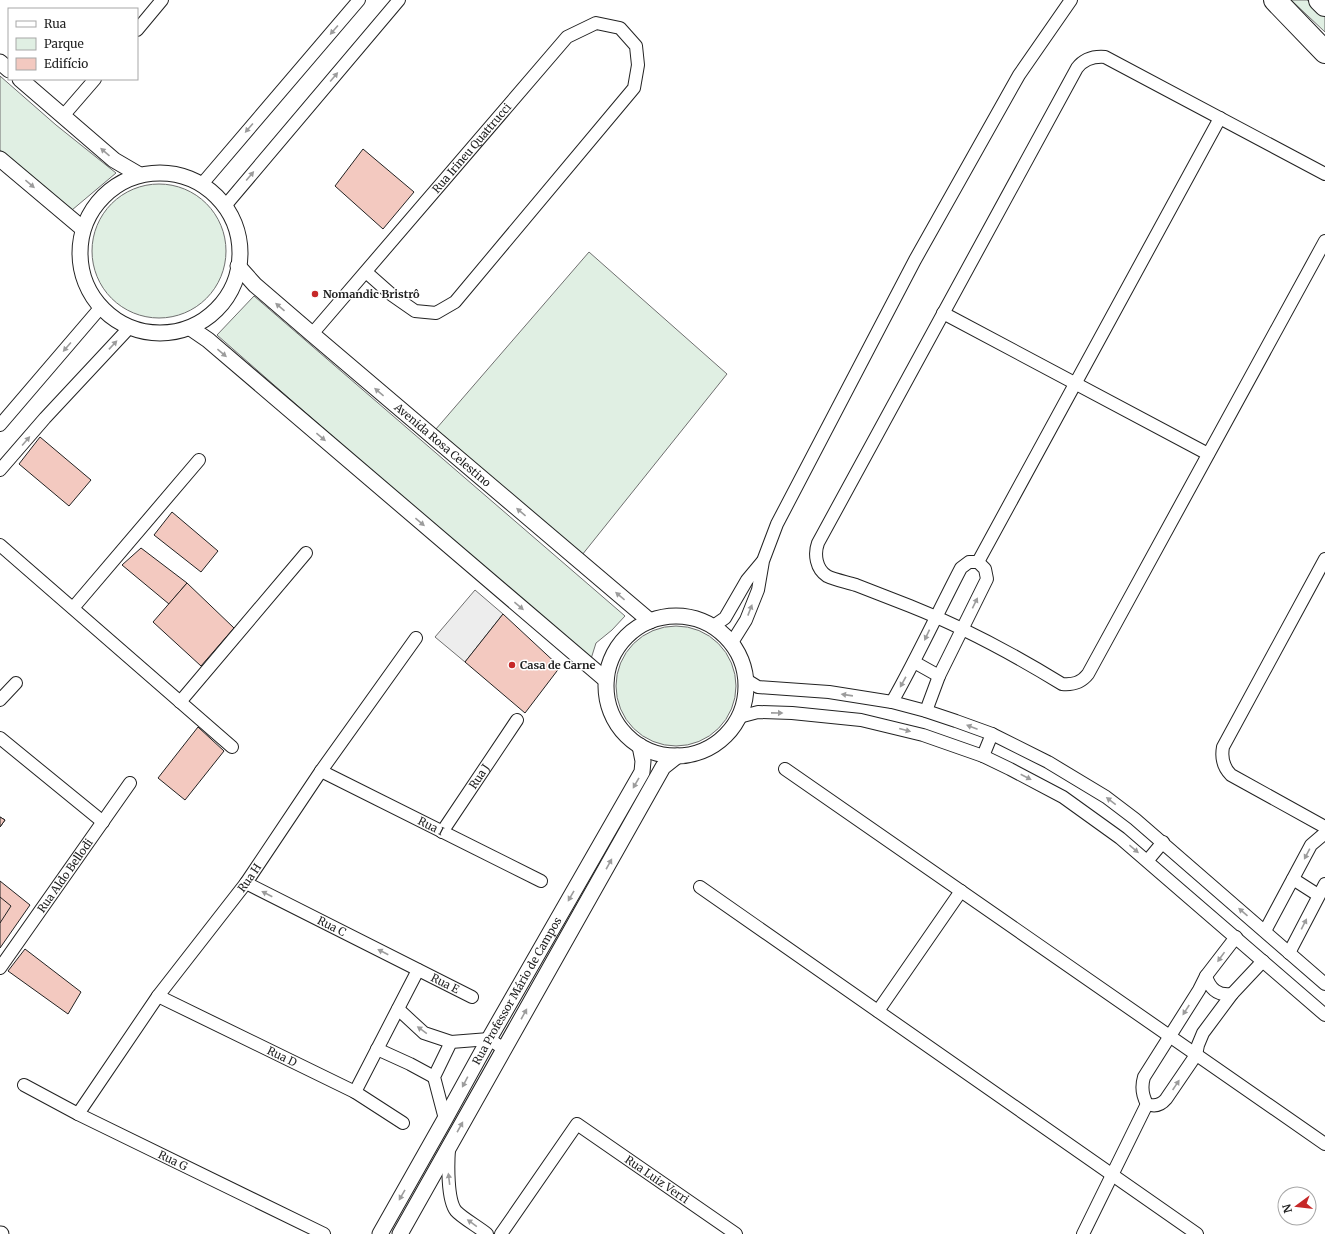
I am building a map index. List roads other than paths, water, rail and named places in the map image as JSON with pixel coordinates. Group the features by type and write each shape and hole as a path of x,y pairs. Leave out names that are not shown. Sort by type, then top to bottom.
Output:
{"highway":[{"path":"1275,0 1325,52"},
{"path":"1280,0 1325,42"},
{"path":"1320,0 1325,5"}],"street":[{"path":"202,184 359,0"},
{"path":"225,206 399,0"},
{"path":"731,644 746,620 758,590 763,561 777,524 915,260 1019,75 1071,0"},
{"path":"138,29 161,1"},
{"name":"Rua Irineu Quattrucci","path":"312,334 567,37 596,23 620,28 636,46 638,64 634,88 455,302 436,313 415,311 392,296 366,272"},
{"path":"1325,174 1105,56 1098,56 1086,60 1077,68 818,543 816,554 818,565 827,576 870,590 962,629 1026,662 1062,684 1081,681 1088,674 1325,241"},
{"path":"0,62 8,69"},
{"path":"21,80 114,160 138,174"},
{"path":"63,116 94,80"},
{"path":"978,562 1220,118"},
{"path":"0,159 82,228"},
{"path":"174,172 202,184 225,206 240,236 238,275 226,300 206,319 192,329 156,334 129,328 105,312 87,289 79,256 82,228 95,203 112,186 138,174 174,172"},
{"name":"Avenida Rosa Celestino","path":"238,266 255,285 650,621"},
{"path":"0,424 101,307"},
{"path":"943,312 1208,454"},
{"path":"0,470 45,418 129,328"},
{"path":"192,329 208,340 606,680"},
{"path":"73,608 199,460"},
{"path":"0,545 232,747"},
{"path":"180,702 306,553"},
{"path":"1325,559 1223,747 1222,757 1224,767 1231,775 1325,827"},
{"path":"712,627 725,618 747,580 763,561"},
{"path":"892,702 914,662 935,617 961,568 969,562 978,562 986,568 987,579 939,676 926,711"},
{"path":"675,616 700,621 722,634 738,655 745,679 743,705 732,728 723,738 702,751 689,755 677,756 651,752 640,746 625,734 614,718 608,700 606,680 613,656 628,635 638,627 650,621 675,616"},
{"name":"Rua H","path":"78,1114 158,996 246,883 321,771 416,638"},
{"path":"914,662 939,676"},
{"path":"745,679 758,687 829,692 892,702 926,711 992,734 1021,747 1075,777 1106,797 1163,842 1325,984"},
{"path":"0,700 16,683"},
{"path":"738,717 758,712 826,716 860,720 923,735 983,756 1030,779 1063,797 1109,829 1148,860 1325,1015"},
{"name":"Rua J","path":"442,832 516,720"},
{"path":"983,756 992,734"},
{"path":"0,738 103,822"},
{"name":"Rua Professor Mário de Campos","path":"380,1234 489,1039 642,772 643,760 640,746"},
{"name":"Rua Professor Mário de Campos","path":"400,1234 663,767 677,756"},
{"path":"784,769 1325,1144"},
{"name":"Rua I","path":"321,771 541,881"},
{"name":"Rua Aldo Bellodi","path":"0,968 130,783"},
{"path":"1265,931 1312,845 1325,833"},
{"path":"1148,860 1163,842"},
{"path":"1293,879 1318,895"},
{"name":"Rua C","path":"246,883 418,970"},
{"path":"1289,952 1325,884"},
{"path":"700,887 1197,1234"},
{"path":"878,1011 961,891"},
{"path":"1147,1104 1142,1093 1142,1082 1144,1077 1199,990 1206,976 1236,937"},
{"path":"1147,1104 1155,1106 1163,1102 1196,1055 1198,1044 1203,1033 1232,994 1263,961"},
{"path":"355,1092 418,970"},
{"name":"Rua E","path":"418,970 472,997"},
{"path":"1206,976 1208,982 1216,992 1227,995 1232,994"},
{"name":"Rua D","path":"158,996 355,1092 403,1123"},
{"path":"398,1009 424,1033 451,1042 489,1039 504,1049"},
{"path":"445,1119 434,1077 451,1042"},
{"path":"377,1049 434,1077"},
{"name":"Rua G","path":"24,1085 78,1114 324,1234"},
{"path":"1083,1234 1147,1104"},
{"name":"Rua Luiz Verri","path":"501,1234 577,1124 736,1234"},
{"path":"450,1146 448,1168 453,1204 456,1211 487,1234"}],"place":[{"name":"Nomandic Bristrô","path":"315,294"},
{"name":"Casa de Carne","path":"512,665"}]}
